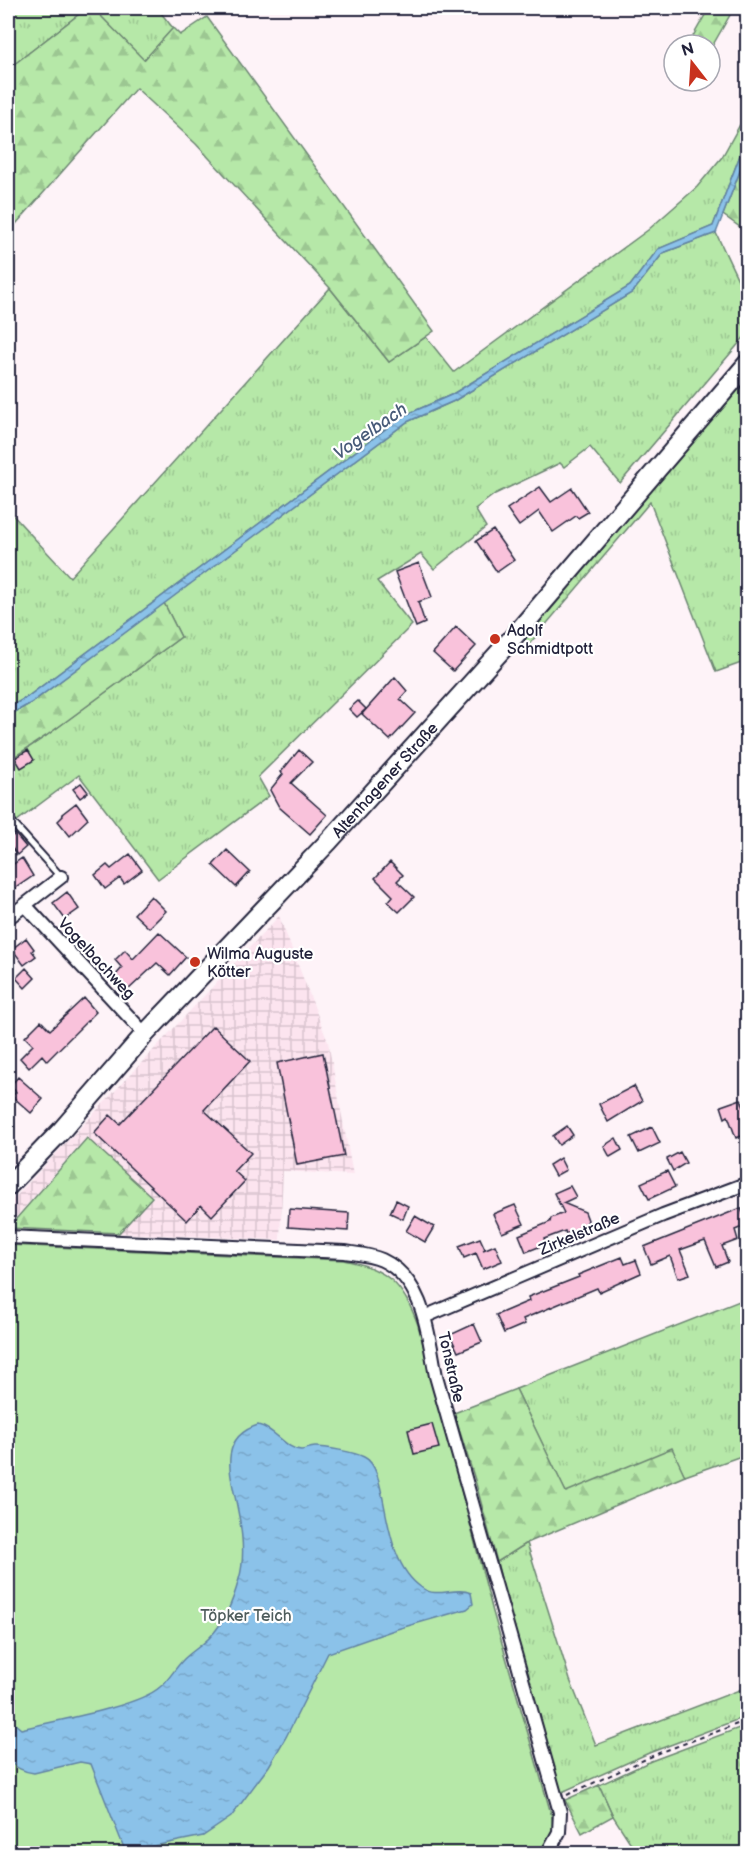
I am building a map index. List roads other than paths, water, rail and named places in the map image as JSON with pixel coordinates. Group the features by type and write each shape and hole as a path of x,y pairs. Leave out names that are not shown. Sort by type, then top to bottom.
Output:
{"main road":[{"name":"Altenhagener Straße","path":"8,1186 61,1131 145,1034 329,841 508,643 747,363"}],"street":[{"path":"8,918 61,878"},
{"name":"Vogelbachweg","path":"25,905 145,1034"},
{"name":"Zirkelstraße","path":"424,1317 663,1215 747,1183"},
{"name":"Tonstraße","path":"8,1237 368,1255 383,1260 402,1276 413,1289 424,1317 436,1376 556,1800 561,1820 559,1832 547,1854"}],"lane":[{"path":"8,818 61,878"}],"water":[{"path":"747,137 747,153 716,233 663,253 633,292 454,401 407,422 31,703 8,716 8,708 27,697 403,416 451,395 630,286 658,249 713,226"},
{"path":"258,1425 270,1430 295,1449 326,1448 364,1457 372,1465 378,1478 391,1537 398,1557 408,1574 428,1591 471,1593 473,1604 467,1609 397,1629 328,1653 269,1766 231,1817 203,1836 130,1850 124,1848 91,1764 80,1762 34,1773 20,1769 8,1761 8,1718 21,1729 134,1701 160,1687 184,1659 211,1636 221,1623 232,1601 241,1570 242,1533 230,1471 232,1448 245,1431"}],"place":[{"name":"Adolf Schmidtpott","path":"495,639"},
{"name":"Wilma Auguste Kötter","path":"195,962"}],"water label":[{"name":"Vogelbach","path":"370,431"}],"park label":[{"name":"Töpker Teich","path":"246,1615"}]}
